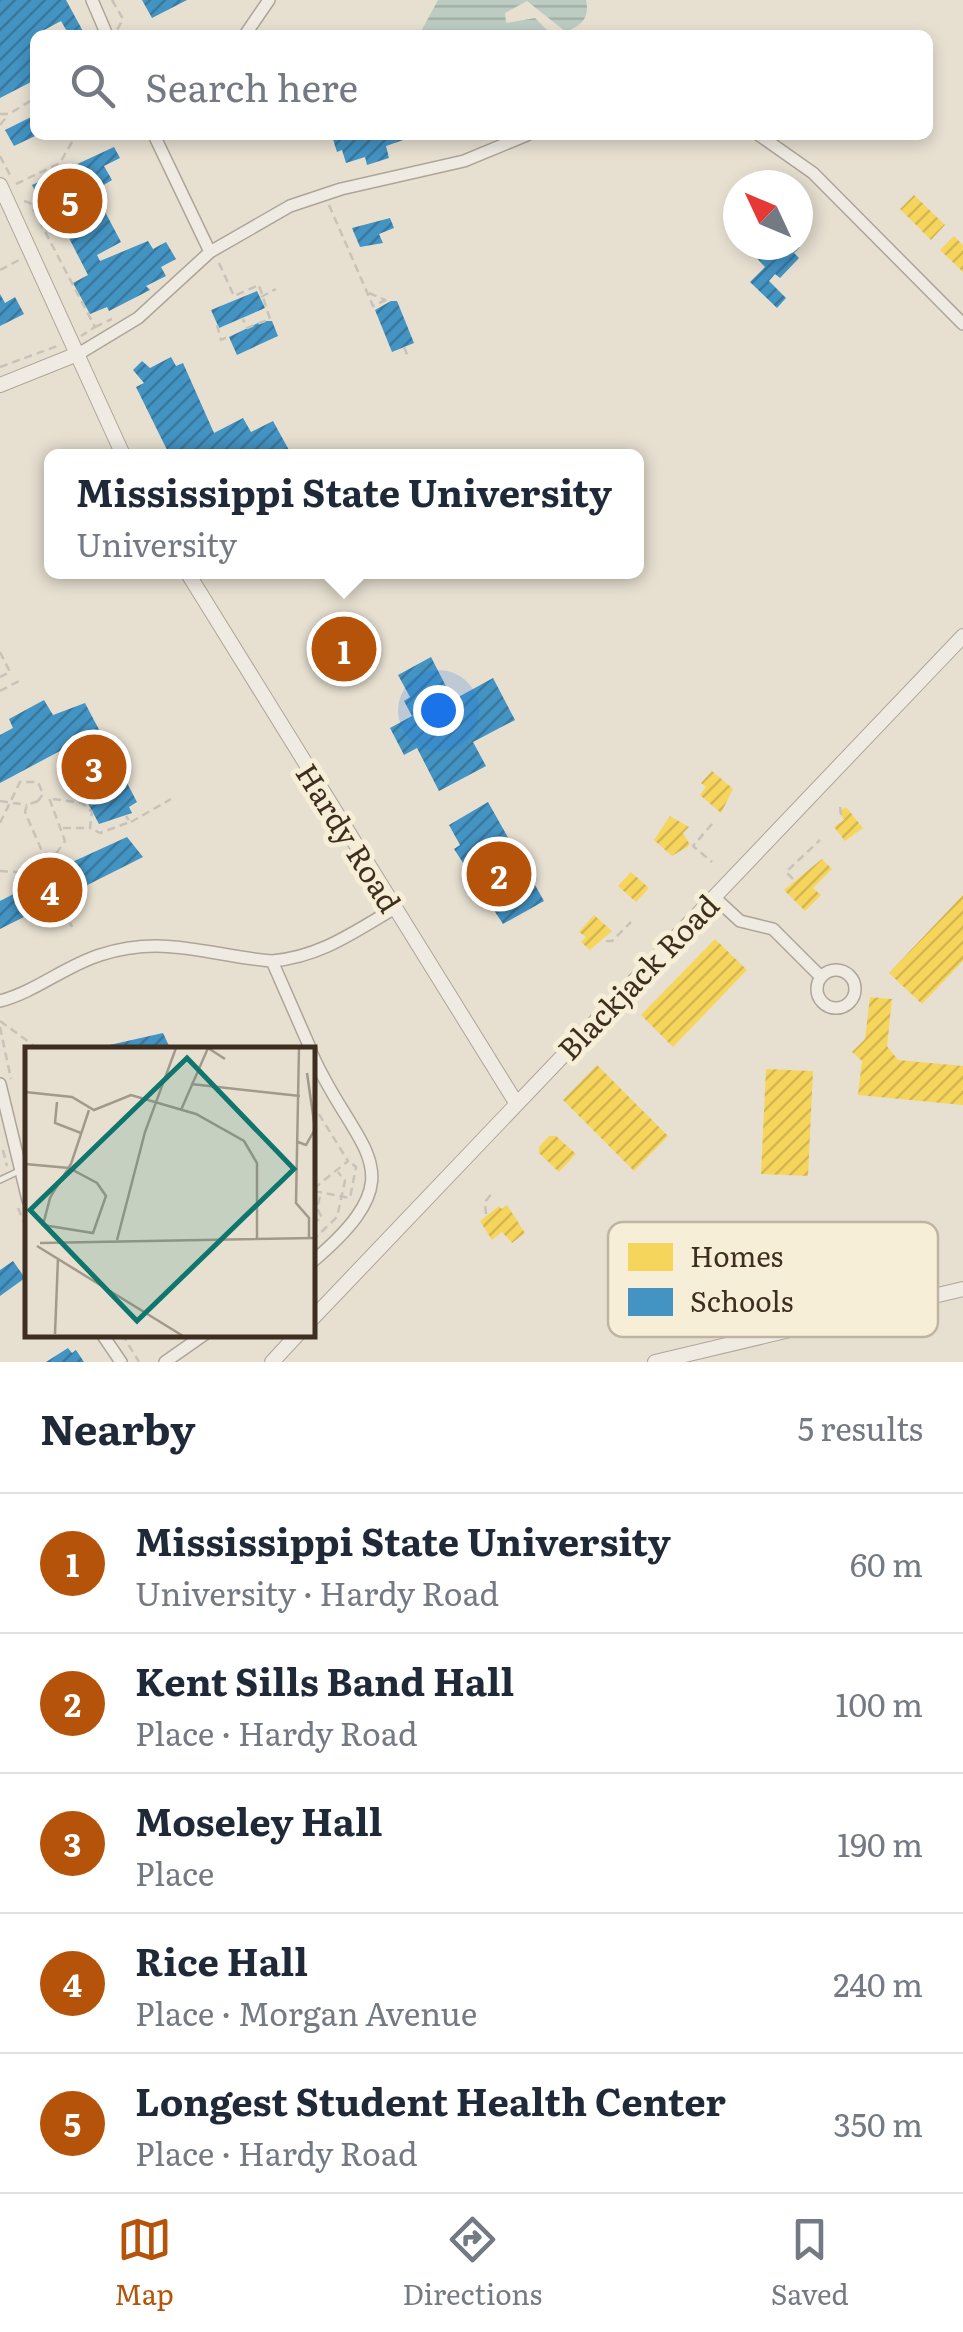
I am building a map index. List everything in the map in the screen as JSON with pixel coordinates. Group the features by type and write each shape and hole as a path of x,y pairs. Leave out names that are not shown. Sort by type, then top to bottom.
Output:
{"street":[{"path":"92,0 108,30"},
{"path":"248,30 269,0"},
{"path":"156,140 210,252"},
{"path":"0,384 80,353 138,318 210,252 290,206 324,194 464,161 515,140"},
{"path":"766,140 814,174 963,324"},
{"path":"8,185 121,449"},
{"name":"Hardy Road","path":"190,579 516,1101"},
{"name":"Blackjack Road","path":"315,1316 963,636"},
{"path":"714,897 740,921 773,929 821,977"},
{"path":"0,1001 68,968 122,949 171,944 272,961 298,959 342,942 395,908"},
{"path":"272,961 310,1047"},
{"path":"315,1057 372,1158 375,1180 368,1204 315,1259"},
{"path":"0,1084 25,1189"},
{"path":"938,1294 963,1288"},
{"path":"104,1337 121,1362"},
{"path":"164,1362 201,1337"},
{"path":"272,1362 295,1337"},
{"path":"656,1362 760,1337"}],"lane":[{"path":"0,1180 20,1171"}],"path":[{"path":"112,0 122,20 115,30"},
{"path":"0,125 30,101"},
{"path":"0,114 9,114"},
{"path":"8,185 60,163 73,140"},
{"path":"324,194 374,306 388,299 368,292"},
{"path":"0,269 22,258"},
{"path":"219,263 234,296 259,285 270,319 248,328 243,318"},
{"path":"262,296 276,289"},
{"path":"95,327 120,315"},
{"path":"217,325 221,340 227,338"},
{"path":"404,347 409,359"},
{"path":"0,652 10,672 0,677"},
{"path":"0,691 22,680"},
{"path":"0,823 15,800 17,787 27,778 38,782 46,794 65,842 52,863 30,873 0,871"},
{"path":"0,801 15,800 27,805 46,794"},
{"path":"46,794 58,802 82,802 92,812 90,828"},
{"path":"62,828 74,824 100,833 130,822 171,799"},
{"path":"27,805 26,820 48,865 52,863"},
{"path":"840,807 842,820"},
{"path":"126,816 130,822"},
{"path":"712,824 693,846 712,862"},
{"path":"793,879 786,872 820,840"},
{"path":"60,899 72,927"},
{"path":"606,941 612,941 631,922"},
{"path":"0,1021 36,1047"},
{"path":"315,1109 356,1168 356,1188 350,1198 315,1191"},
{"path":"315,1188 348,1161"},
{"path":"315,1238 337,1217 345,1181 337,1171"},
{"path":"315,1222 322,1218 318,1208 321,1192"},
{"path":"486,1214 485,1202 493,1192"},
{"path":"124,1337 139,1362"}],"shaded area":[{"path":"438,0 586,0 586,16 570,30 563,30 527,1 505,13 506,23 535,18 547,30 422,30"}],"building: Homes":[{"path":"914,195 945,225 931,240 900,209"},
{"path":"954,236 963,245 963,272 940,250"},
{"path":"712,771 733,789 721,813 700,795 706,787 701,783"},
{"path":"846,807 863,828 845,841 834,827 844,820 839,812"},
{"path":"670,816 689,827 683,833 690,845 672,856 654,840"},
{"path":"822,859 832,869 813,888 821,895 805,911 784,890"},
{"path":"631,872 649,888 636,902 618,886"},
{"path":"963,895 963,961 922,1004 889,973"},
{"path":"594,915 612,931 590,950 581,942 586,937 579,932"},
{"path":"715,939 747,970 673,1047 641,1015"},
{"path":"870,997 892,999 887,1046 898,1060 963,1066 963,1105 858,1095 862,1061 852,1052 865,1039"},
{"path":"597,1065 668,1136 634,1171 563,1100"},
{"path":"766,1069 813,1071 808,1176 761,1174"},
{"path":"549,1136 556,1136 576,1154 559,1172 539,1153 539,1147"},
{"path":"507,1205 525,1233 512,1243 502,1232 492,1240 480,1221 499,1206 502,1209"}],"building: Schools":[{"path":"0,0 66,0 82,30 66,30 61,21 44,30 30,30 30,83 0,98"},
{"path":"142,0 187,0 152,18"},
{"path":"30,118 30,138 14,146 5,130"},
{"path":"333,140 403,140 386,146 389,158 367,165 365,157 346,163 342,150 337,152"},
{"path":"114,147 120,158 104,166 112,180 94,191 121,242 97,255 100,261 148,241 153,249 166,242 176,259 161,267 166,276 146,286 150,290 109,311 107,307 90,314 73,283 88,275 55,211 48,215 32,185"},
{"path":"390,218 394,228 379,234 383,243 360,247 352,228"},
{"path":"758,260 797,260 780,278 775,274 769,281 786,298 777,308 750,282 765,267"},
{"path":"257,291 265,308 219,328 211,310"},
{"path":"0,294 5,303 15,297 24,314 0,326"},
{"path":"397,301 414,343 392,352 375,310"},
{"path":"262,321 272,321 278,336 237,355 229,337"},
{"path":"171,357 176,366 183,363 214,433 243,418 251,432 273,421 288,449 167,449 136,387 144,383 133,370 142,361 150,368"},
{"path":"431,657 453,700 493,678 515,720 473,742 486,766 439,791 417,748 404,755 390,728 412,716 404,701 410,697 398,675"},
{"path":"44,700 53,715 85,703 137,802 129,807 132,813 99,824 60,751 0,783 0,735 13,728 9,719"},
{"path":"488,802 544,901 503,924 454,849 460,845 449,825"},
{"path":"127,837 143,857 0,929 0,901 39,881 37,878"},
{"path":"163,1033 170,1047 100,1047"},
{"path":"13,1261 25,1278 0,1296 0,1270"},
{"path":"68,1348 72,1353 76,1350 84,1362 46,1362"}],"place":[{"name":"Longest Student Health Center","path":"70,201"},
{"name":"Mississippi State University","path":"344,649"},
{"name":"Moseley Hall","path":"94,767"},
{"name":"Kent Sills Band Hall","path":"499,874"},
{"name":"Rice Hall","path":"50,890"}]}
